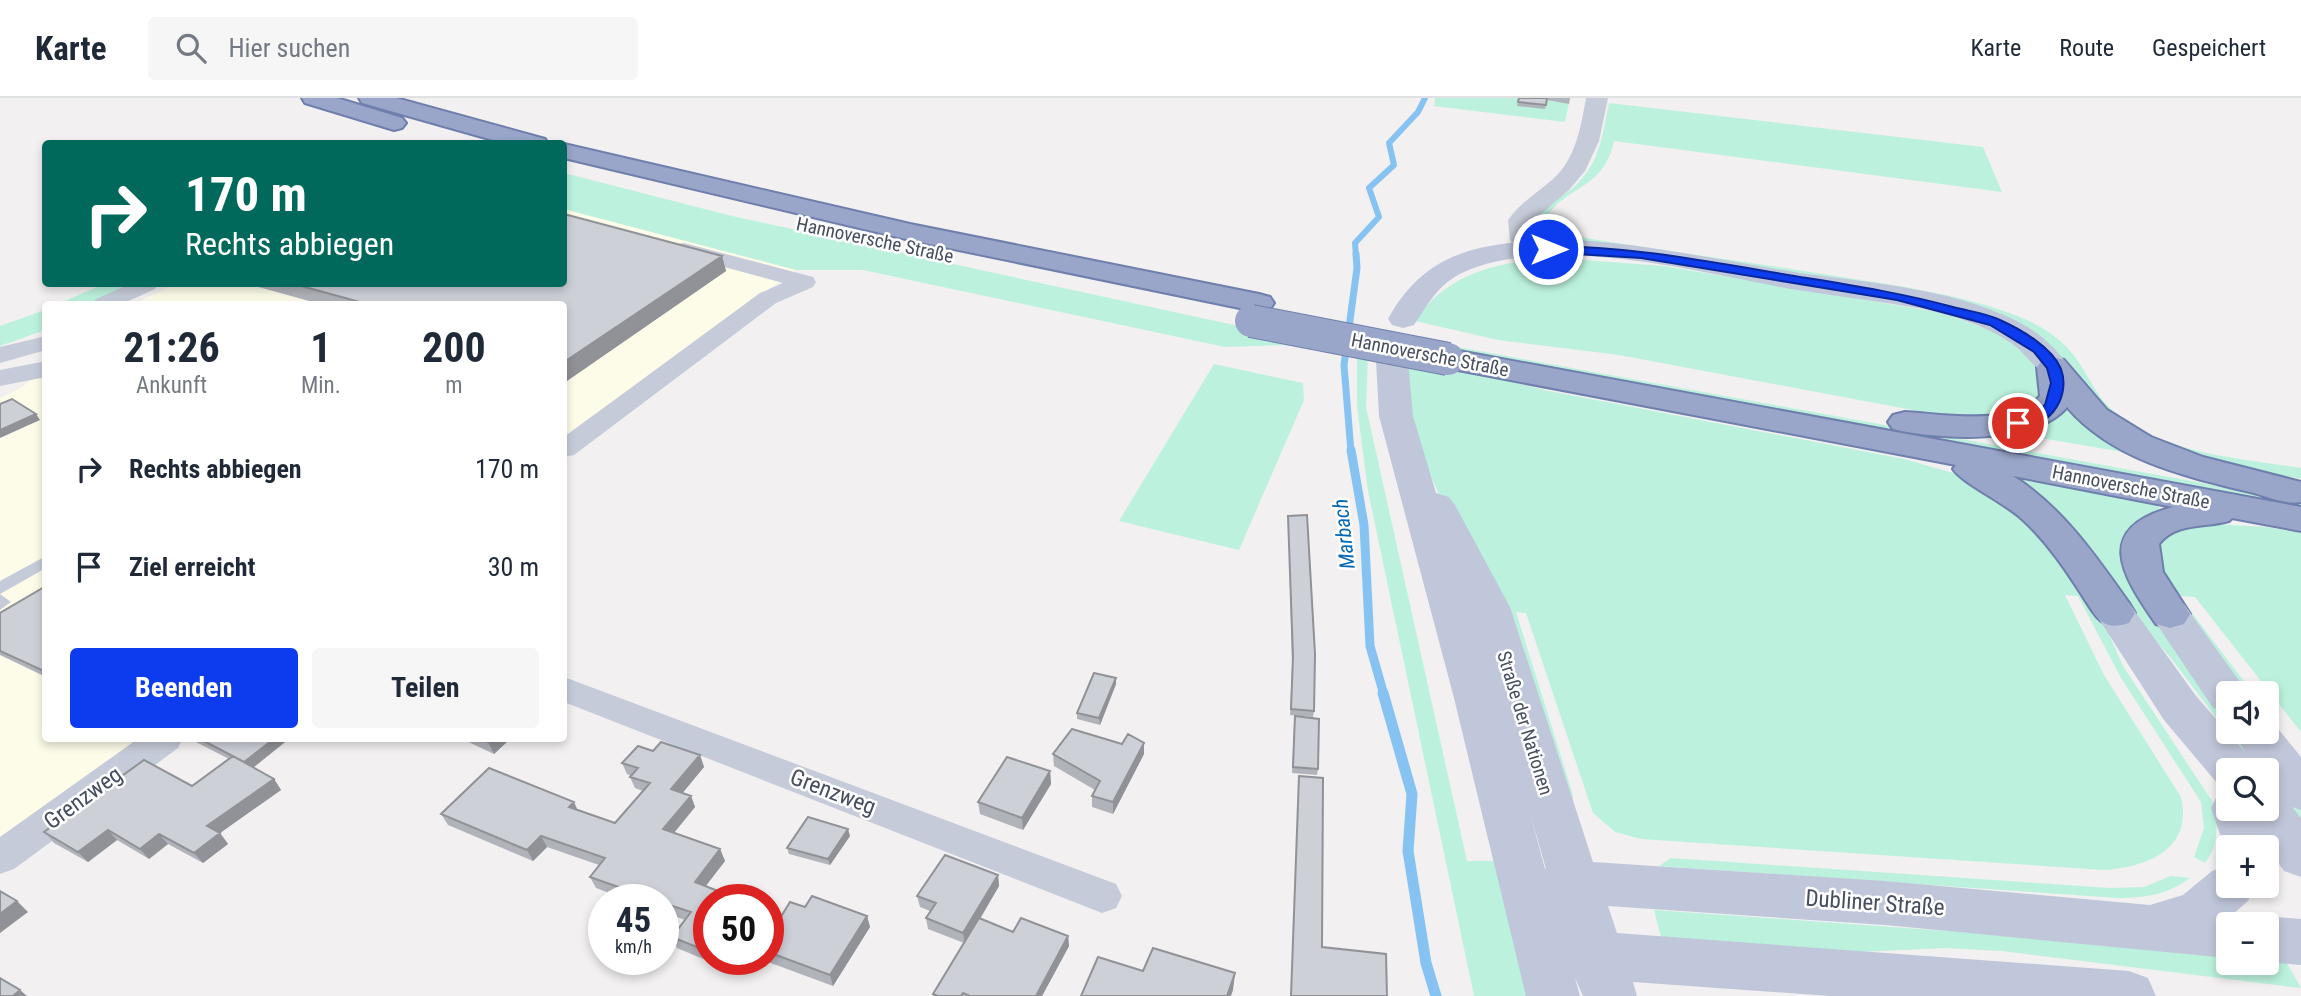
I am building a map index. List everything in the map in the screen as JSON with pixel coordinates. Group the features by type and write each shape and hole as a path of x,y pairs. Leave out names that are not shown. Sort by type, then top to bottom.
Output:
{"highway":[{"path":"313,98 457,140"},
{"path":"370,98 522,140"},
{"name":"Hannoversche Straße","path":"567,152 739,195 1072,267 1255,312"},
{"name":"Hannoversche Straße","path":"567,168 740,211 1255,312 2300,506"},
{"path":"1907,434 2001,425 2035,418 2056,400 2058,383 2053,367"},
{"path":"2053,367 2096,418 2135,442 2300,506"},
{"path":"1907,434 2020,495 2046,517 2115,613"},
{"path":"2170,614 2151,586 2138,555 2140,543 2151,529 2174,518 2206,513 2300,506"}],"main road":[{"path":"1404,319 1420,288 1433,278 1475,259 1529,249 1591,249 1932,303 1980,317 2012,331 2038,349 2053,367"},
{"name":"Straße der Nationen","path":"1392,360 1396,416 1411,463 1553,996"},
{"name":"Straße der Nationen","path":"1411,463 1460,545 1490,607 1604,976"},
{"path":"2115,613 2180,708 2216,773"},
{"path":"2170,614 2217,681"},
{"path":"2180,708 2223,758"},
{"path":"2264,744 2301,791"},
{"path":"2275,821 2301,856"},
{"name":"Dubliner Straße","path":"1533,918 1538,892 1574,882 1885,903 2216,934"},
{"path":"2140,926 2168,923 2198,913 2216,898"},
{"path":"1533,918 1571,954 1604,976 1894,976 2129,996"},
{"path":"2279,940 2301,942"}],"street":[{"path":"1529,249 1523,240 1521,220 1535,203 1565,181 1581,160 1597,98"},
{"path":"567,447 768,298 805,282 657,242"},
{"path":"110,301 141,287"},
{"path":"1,374 42,342"},
{"path":"1,374 42,369"},
{"name":"Grenzweg","path":"567,690 1102,896"},
{"name":"Grenzweg","path":"0,858 160,742"}],"lane":[{"path":"0,588 42,563"}],"shaded area":[{"path":"567,210 796,270 567,434 567,301 139,301 170,287 567,287"},
{"path":"42,371 42,742 137,742 0,839 0,398 21,388"}],"green space":[{"path":"1435,98 1570,98 1565,122 1434,106"},
{"path":"1609,103 1983,147 2002,192 1614,141 1602,169 1564,199 1545,219 1550,228 1567,235 1897,286 1959,298 2000,310 2036,324 2057,338 2070,350 2105,403 2131,424 2153,436 2201,452 2301,468 2301,479 2202,460 2110,420 2029,331 1624,245 1567,239 1547,231 1538,224 1540,213 1574,187 1589,169 1599,148"},
{"path":"567,174 732,216 1248,328 1289,340 1285,345 1225,347 863,270 796,270 567,210"},
{"path":"1557,258 1664,266 1943,313 2005,336 2037,366 2041,394 2033,403 2014,414 1955,418 1619,355 1498,340 1415,321 1443,291 1477,272 1516,262"},
{"path":"97,287 125,287 95,301 65,301"},
{"path":"42,311 42,331 0,346 0,326"},
{"path":"1452,346 2301,501 2301,508 1450,352"},
{"path":"1357,353 1368,355 1366,407 1467,861 1500,861 1532,996 1474,996 1368,491 1357,406"},
{"path":"1406,363 1474,372 1549,391 1904,459 1960,475 2028,514 2107,630 2123,666 2212,801 2216,833 2210,856 2205,863 2194,857 2204,828 2201,802 2121,678 2078,596 2065,595 2104,675 2181,797 2183,815 2180,830 2173,843 2150,860 2104,870 1641,839 1615,832 1593,813 1526,613 1516,612 1573,795 1573,805 1415,439"},
{"path":"1214,364 1303,383 1304,400 1239,550 1119,521"},
{"path":"2066,406 2146,456 2017,434 2017,431 2044,424 2061,414"},
{"path":"2014,478 2150,503 2159,507 2160,511 2136,524 2184,657 2216,699 2216,717 2170,657"},
{"path":"2199,523 2266,527 2301,533 2301,732 2279,704 2279,681 2261,681 2195,597 2179,596 2244,681 2235,681 2198,633 2154,559 2165,537 2181,528"},
{"path":"2236,744 2249,744 2260,758 2247,758"},
{"path":"2279,783 2301,811 2301,831 2279,801"},
{"path":"1671,858 2110,888 2144,887 2171,876 2190,878 2155,894 2116,898 1659,866"},
{"path":"1654,910 2216,950 2216,975 2279,975 2279,957 2284,958 2301,988 2002,951 1947,948 1860,952 1662,941"}],"building":[{"path":"1519,98 1547,98 1546,105 1518,102"},
{"path":"567,215 722,256 567,360 567,301 356,301 305,287 567,287"},
{"path":"12,399 36,414 0,430 0,404"},
{"path":"1307,515 1315,654 1314,711 1291,709 1293,657 1288,516"},
{"path":"42,588 42,670 0,651 0,613"},
{"path":"1094,673 1116,678 1099,718 1077,713"},
{"path":"1295,716 1319,719 1318,769 1293,767"},
{"path":"1072,729 1122,744 1128,734 1144,743 1113,802 1092,796 1100,781 1053,754"},
{"path":"206,742 270,742 244,762"},
{"path":"661,742 700,755 671,789 691,796 663,829 720,849 695,882 700,884 693,884 693,946 679,940 679,928 691,912 679,908 679,884 610,884 590,877 605,858 541,836 527,850 441,814 489,768 574,802 569,807 615,823 650,783 630,777 638,768 622,763 638,746 653,751"},
{"path":"233,756 274,779 207,826 220,833 194,853 159,834 140,849 108,830 78,852 44,832 144,760 192,786"},
{"path":"1007,757 1050,771 1022,818 978,802"},
{"path":"1299,776 1323,778 1322,947 1386,954 1387,996 1291,996"},
{"path":"808,817 848,829 828,859 787,848"},
{"path":"945,855 998,875 963,933 926,918 936,903 917,896"},
{"path":"0,891 17,901 0,914"},
{"path":"812,896 867,916 830,975 784,958 784,912 790,902 805,907"},
{"path":"979,918 1013,932 1021,918 1068,936 1036,996 933,994"},
{"path":"1153,948 1235,973 1227,996 1081,996 1098,957 1143,971"},
{"path":"0,978 20,990 13,996 0,996"}],"waterway":[{"name":"Marbach","path":"1356,256 1355,243 1379,217 1369,188 1394,165 1389,143 1418,112 1425,98"},
{"name":"Marbach","path":"1351,452 1344,365 1357,268 1356,254"},
{"name":"Marbach","path":"1351,450 1364,525 1370,646 1384,695"},
{"name":"Marbach","path":"1383,693 1412,794 1408,851 1426,963 1436,996"}],"route":[{"path":"1548,249 1591,249 1641,255 1898,296 1995,322 2019,334 2038,349 2053,367 2058,383 2056,400 2050,408 2035,418 2018,423"}]}
